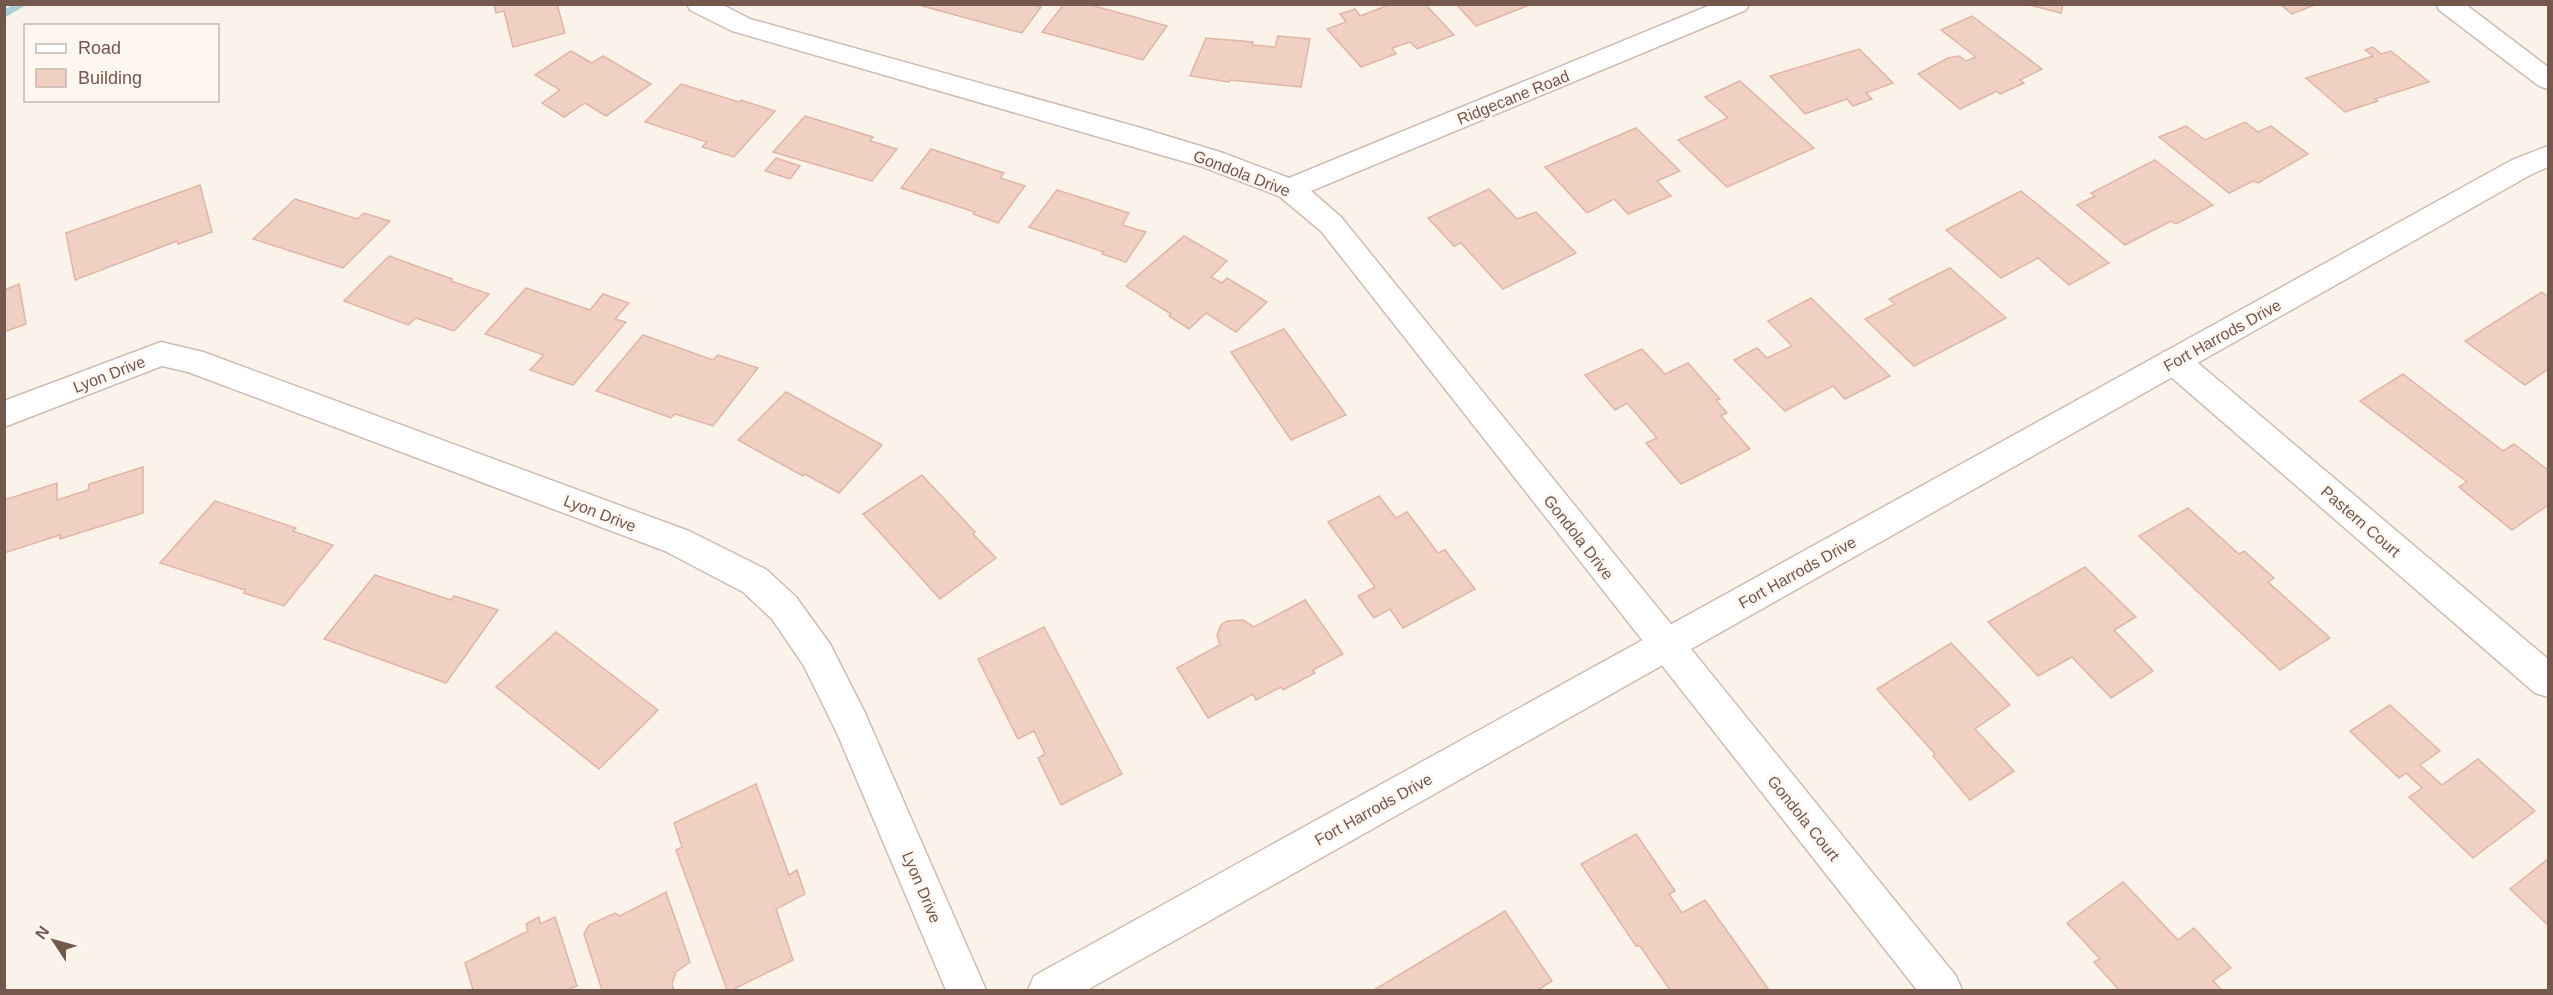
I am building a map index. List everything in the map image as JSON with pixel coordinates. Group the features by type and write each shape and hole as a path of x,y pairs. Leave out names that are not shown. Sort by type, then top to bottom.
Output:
{"street":[{"name":"Gondola Drive","path":"699,4 741,26 1131,135 1213,160 1289,189 1331,224 1665,645"},
{"name":"Ridgecane Road","path":"1289,189 1737,4"},
{"path":"2448,4 2548,80"},
{"name":"Fort Harrods Drive","path":"1048,990 2522,167 2548,156"},
{"name":"Lyon Drive","path":"4,414 161,354 192,361 677,542 755,581 784,608 817,655 852,726 966,990"},
{"name":"Pastern Court","path":"2174,361 2548,681"},
{"name":"Gondola Court","path":"1665,645 1942,990"}],"building":[{"path":"494,4 557,4 565,33 513,47 504,11 496,13"},
{"path":"923,4 1032,4 1041,7 1022,33 922,6"},
{"path":"1064,4 1087,4 1167,26 1143,60 1042,32"},
{"path":"1391,4 1425,4 1454,35 1417,49 1410,42 1392,48 1396,54 1361,67 1327,29 1346,22 1340,14 1355,9 1360,16"},
{"path":"1456,4 1532,4 1476,26"},
{"path":"2025,4 2063,4 2061,13"},
{"path":"2280,4 2317,4 2292,14"},
{"path":"1972,16 2042,69 2020,80 2024,83 2000,94 1997,91 1960,109 1918,74 1948,58 1959,56 1966,61 1976,57 1941,30"},
{"path":"1278,36 1310,39 1301,87 1230,80 1229,82 1190,76 1206,38 1253,42 1252,45 1275,47"},
{"path":"2373,47 2381,54 2391,51 2429,82 2375,99 2378,101 2345,112 2306,78 2373,56 2365,50"},
{"path":"1859,49 1893,83 1866,93 1872,99 1853,106 1847,99 1805,114 1770,76"},
{"path":"571,51 592,63 603,56 651,84 606,116 585,103 564,117 542,103 560,90 535,75"},
{"path":"1740,81 1814,148 1727,187 1678,140 1728,118 1705,97"},
{"path":"681,84 775,111 734,157 702,147 707,142 645,122"},
{"path":"805,116 873,137 870,141 897,149 872,181 773,152"},
{"path":"2245,122 2258,132 2271,126 2308,154 2258,183 2253,181 2229,193 2159,137 2186,126 2205,140"},
{"path":"1636,128 1680,171 1657,181 1671,196 1628,214 1614,199 1587,213 1545,167"},
{"path":"931,149 1004,173 1000,178 1025,186 998,223 973,214 975,212 901,188"},
{"path":"776,158 800,166 790,179 765,171"},
{"path":"2155,160 2213,205 2176,224 2171,221 2125,245 2077,205 2095,196 2091,193"},
{"path":"200,185 212,232 178,244 177,241 75,280 66,233"},
{"path":"1489,189 1517,219 1536,212 1576,253 1503,289 1461,243 1454,246 1428,218"},
{"path":"1057,190 1129,213 1122,225 1146,232 1126,262 1102,254 1104,252 1029,227"},
{"path":"2021,191 2109,263 2069,285 2038,258 2001,278 1946,230"},
{"path":"295,199 357,219 364,213 390,221 343,268 253,239"},
{"path":"1184,236 1227,261 1211,277 1222,283 1227,278 1267,302 1236,332 1206,313 1189,329 1169,316 1171,314 1126,286"},
{"path":"389,256 489,294 454,331 416,318 408,325 344,301"},
{"path":"1950,268 2006,318 1914,366 1865,319 1895,304 1889,299"},
{"path":"19,284 26,324 4,332 4,290"},
{"path":"526,288 590,310 603,294 629,303 615,319 626,322 573,385 530,370 544,355 485,334"},
{"path":"2542,292 2548,297 2548,369 2525,385 2465,341"},
{"path":"1811,298 1890,376 1845,399 1833,386 1785,411 1734,360 1757,348 1767,358 1792,346 1768,321"},
{"path":"1284,329 1346,415 1291,440 1231,352"},
{"path":"643,335 713,360 718,355 758,368 713,426 675,414 671,418 596,391"},
{"path":"1642,349 1665,374 1688,363 1720,399 1716,400 1727,413 1721,416 1750,449 1681,484 1646,443 1657,438 1627,403 1615,410 1585,375"},
{"path":"2403,374 2503,451 2514,444 2548,470 2548,505 2512,530 2459,487 2467,482 2360,401"},
{"path":"786,392 882,445 839,493 738,440"},
{"path":"143,467 143,513 60,539 60,535 4,553 4,500 57,483 57,500 88,490 89,484"},
{"path":"922,475 996,558 940,599 863,514"},
{"path":"1379,496 1396,518 1407,512 1438,553 1445,550 1475,589 1403,628 1390,609 1374,618 1358,596 1375,587 1328,522"},
{"path":"215,501 296,528 293,531 333,545 284,606 244,593 245,590 160,563"},
{"path":"2188,508 2239,554 2244,551 2274,578 2268,582 2330,638 2280,670 2139,536"},
{"path":"2085,567 2136,617 2114,630 2153,671 2111,698 2072,657 2038,676 1988,622"},
{"path":"375,575 451,600 454,596 498,610 446,683 324,639"},
{"path":"1305,600 1343,654 1313,670 1315,673 1283,690 1281,687 1256,700 1253,694 1208,718 1177,668 1220,645 1217,635 1221,625 1227,621 1243,620 1254,627"},
{"path":"1044,627 1122,774 1061,805 1038,758 1045,754 1034,731 1018,739 978,659"},
{"path":"556,632 658,710 599,769 496,687"},
{"path":"1951,643 2010,705 1975,729 2014,771 1970,800 1933,756 1935,754 1877,689"},
{"path":"2390,705 2440,751 2420,765 2442,785 2478,759 2535,811 2473,858 2409,797 2422,788 2406,773 2399,778 2350,731"},
{"path":"756,784 789,875 797,870 805,894 776,909 793,960 732,990 727,990 676,850 682,847 674,823"},
{"path":"1636,834 1675,891 1669,894 1682,913 1705,900 1769,990 1670,990 1640,946 1636,946 1581,864"},
{"path":"2548,859 2548,925 2510,889"},
{"path":"2123,882 2178,940 2194,928 2231,968 2213,981 2222,990 2119,990 2094,962 2100,959 2067,923"},
{"path":"666,892 690,962 676,972 672,984 674,990 602,990 584,934 589,925 615,913 620,916"},
{"path":"1505,911 1552,981 1538,990 1374,990"},
{"path":"539,917 540,924 555,917 577,986 567,990 473,990 465,963 528,931 526,924"}],"waterway":[{"path":"4,15 23,4"}]}
